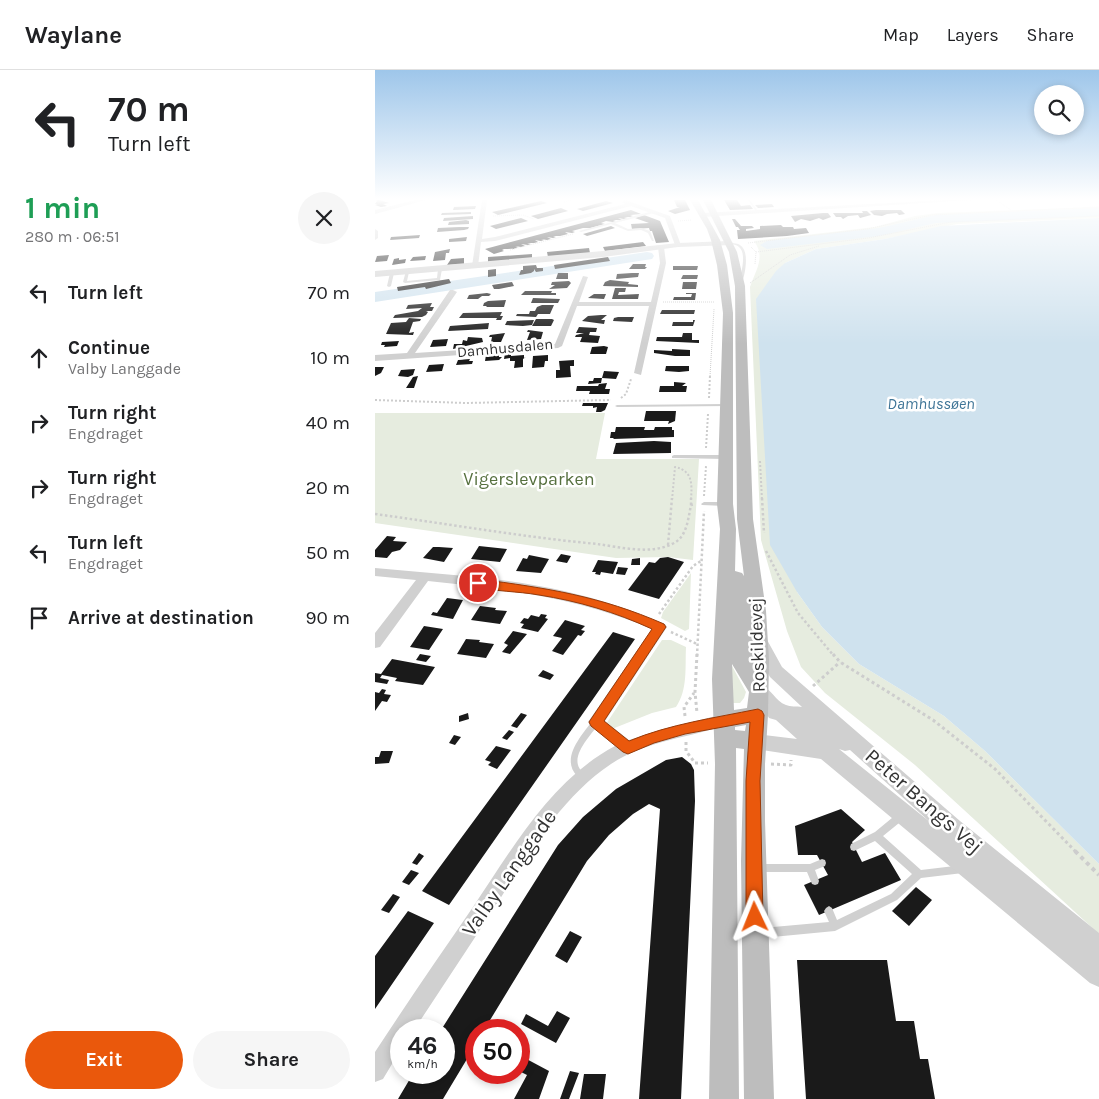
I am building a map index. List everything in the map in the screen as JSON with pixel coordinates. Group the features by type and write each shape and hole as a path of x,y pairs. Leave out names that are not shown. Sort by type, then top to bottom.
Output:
{"main road":[{"name":"Roskildevej","path":"717,248 725,284 728,405 725,504 728,529 723,679 724,1099"},
{"name":"Roskildevej","path":"730,248 746,288 745,518 747,545 754,579 759,643 753,868 759,1099"},
{"path":"728,529 736,580 742,664 759,692"},
{"path":"724,729 758,715"},
{"path":"724,729 755,742"}],"street":[{"path":"475,266 476,248"},
{"path":"375,274 475,266 619,248"},
{"path":"638,373 663,264 662,248"},
{"name":"Damhusdalen","path":"375,358 558,346 585,277"},
{"path":"409,356 453,292"},
{"path":"575,304 654,303"},
{"path":"375,572 549,592 624,611 656,626 596,722 628,748"},
{"path":"375,643 424,578"},
{"name":"Peter Bangs Vej","path":"759,643 777,672 952,828 1099,949"},
{"name":"Peter Bangs Vej","path":"759,692 779,712 1099,974"},
{"path":"758,715 779,712 801,714 893,775"},
{"name":"Valby Langgade","path":"410,1019 527,842 564,798 584,778 606,759 651,738 699,726 724,729"},
{"path":"755,742 827,751"},
{"name":"Valby Langgade","path":"375,1071 390,1049"}],"lane":[{"path":"389,286 392,273"},
{"path":"617,406 728,405"},
{"path":"674,457 727,457"},
{"path":"704,504 725,504"},
{"path":"584,778 576,770 574,758 577,750 596,722"},
{"path":"854,847 876,836 903,813"},
{"path":"876,836 919,874"},
{"path":"753,868 810,868 822,863"},
{"path":"810,868 815,880"},
{"path":"755,934 835,926 894,897 919,874 970,868"},
{"path":"829,911 835,926"}],"path":[{"path":"505,252 519,248"},
{"path":"753,248 756,252 791,248"},
{"path":"746,288 790,255 813,248"},
{"path":"654,303 714,302"},
{"path":"620,398 626,394 631,377 638,373"},
{"path":"375,400 466,403 613,399"},
{"path":"760,460 764,537"},
{"path":"375,514 562,541 646,548 668,545 682,537 691,504 692,483 688,471 684,468 675,467 668,545"},
{"path":"691,504 704,504"},
{"path":"765,546 770,562 798,613 840,662 933,720 995,769 1099,875"},
{"path":"697,644 656,626 693,566 701,561"}],"green space":[{"path":"758,248 823,248 816,249 785,263 797,592 822,627 859,664 944,716 985,751 1099,864 1099,934 915,765 825,693 801,667 787,631 761,540 750,287 759,263"},
{"name":"Vigerslevparken","path":"375,413 605,413 596,459 699,459 693,560 668,557 616,558 375,523"},
{"path":"691,573 689,629 685,631 661,618 663,612"},
{"path":"662,640 671,640 686,647 685,678 680,700 676,707 652,713 612,729 606,724"},
{"path":"731,664 746,692 740,703 733,703"}],"water":[{"name":"Damhussøen","path":"1099,248 1099,864 985,751 944,716 859,664 822,627 797,592 770,545 756,299 776,271 785,263 816,249"}],"building":[{"path":"508,248 512,249 504,249 502,250 504,251 494,254 485,249"},
{"path":"589,248 590,253 548,257 547,252"},
{"path":"604,248 629,248 605,251"},
{"path":"450,249 449,253 446,253 445,260 433,261 435,252"},
{"path":"532,254 532,258 488,262 488,257"},
{"path":"389,255 387,261 375,262 377,256"},
{"path":"426,256 425,260 410,261 413,257"},
{"path":"608,257 610,261 555,269 554,265"},
{"path":"399,258 399,260 406,259 405,263 392,265 394,259"},
{"path":"464,258 464,264 447,265 451,259"},
{"path":"633,264 646,264 645,267 647,267 645,269 629,269"},
{"path":"536,265 537,268 543,268 543,271 536,272 534,269 531,273 519,275 521,270 523,270 523,266"},
{"path":"673,266 698,266 697,270 673,270"},
{"path":"496,269 496,276 488,277 488,270"},
{"path":"558,273 568,273 568,279 556,279"},
{"path":"639,273 638,277 616,279 617,274"},
{"path":"683,275 698,275 697,279 681,279"},
{"path":"449,279 451,283 426,289 425,287 398,291 397,287"},
{"path":"610,280 629,282 628,284 638,285 638,287 603,286 605,282"},
{"path":"569,281 571,283 567,288 549,289 555,285 551,285 552,282"},
{"path":"512,282 514,286 499,289 494,289 492,285"},
{"path":"683,282 697,282 696,289 682,289"},
{"path":"615,288 626,288 625,292 619,292 618,295 639,294 638,299 612,299"},
{"path":"525,291 552,291 551,293 556,293 556,295 521,295"},
{"path":"686,293 696,293 695,300 673,300 674,297 691,297 692,294"},
{"path":"491,294 478,299 467,299 469,295"},
{"path":"594,294 606,294 604,299 588,298"},
{"path":"533,298 560,299 558,303 531,303"},
{"path":"506,300 504,307 483,306 488,301"},
{"path":"432,303 430,307 434,307 432,311 426,311 428,312 422,317 393,318 395,315 418,311 422,308 406,309 408,305"},
{"path":"554,305 550,314 538,314 536,317 516,316 517,314 529,314 530,311 535,311 537,307"},
{"path":"662,310 695,310 694,314 660,314"},
{"path":"502,312 501,320 496,320 497,318 459,318 463,313"},
{"path":"607,315 601,320 605,320 604,324 582,321 588,316"},
{"path":"634,317 632,322 613,321 614,318"},
{"path":"409,318 421,319 420,321 413,322 409,333 414,332 413,335 386,334 391,323 406,322"},
{"path":"536,319 554,320 551,326 532,326"},
{"path":"534,320 532,325 505,325 507,321"},
{"path":"695,320 693,326 672,326 673,322 693,322"},
{"path":"489,323 488,329 448,331 450,326"},
{"path":"579,327 597,328 596,332 590,332 589,335 600,336 598,343 580,342 582,337 575,337 584,333 576,333"},
{"path":"528,330 543,332 541,339 527,340 530,332 527,332"},
{"path":"505,333 501,342 491,342 492,337 489,337 490,335"},
{"path":"683,333 692,333 692,340 699,340 699,343 656,341 657,337 682,337"},
{"path":"468,337 482,338 483,342 453,349 454,344 462,344 463,340 467,341"},
{"path":"448,339 446,346 430,347 433,340"},
{"path":"399,341 397,346 384,347 385,345 381,345 382,342"},
{"path":"592,347 608,347 606,354 590,354"},
{"path":"672,349 690,350 690,356 654,353 654,350 672,351"},
{"path":"511,352 511,356 524,355 524,358 526,357 523,359 523,367 514,368 515,361 510,361 510,358 504,359 505,353"},
{"path":"499,354 499,357 502,357 499,360 485,361 486,355"},
{"path":"548,355 548,361 545,361 544,367 532,368 533,356"},
{"path":"470,359 469,361 473,361 472,364 456,365 458,360"},
{"path":"574,360 574,366 570,366 571,377 556,378 556,370 560,370 559,361"},
{"path":"444,364 442,371 426,372 429,365"},
{"path":"666,366 689,366 689,371 665,371"},
{"path":"375,367 384,367 381,373 375,376"},
{"path":"415,369 413,375 408,377 398,376 401,370"},
{"path":"604,371 619,372 616,379 602,378"},
{"path":"418,376 414,388 406,388 413,377"},
{"path":"594,378 602,378 601,383 588,384"},
{"path":"674,382 686,383 682,386 687,386 686,392 659,392 660,386 674,386"},
{"path":"607,383 605,389 610,389 609,394 589,394 590,391 576,391 577,386 598,386 599,384"},
{"path":"583,403 608,403 605,410 596,412 597,407 582,406"},
{"path":"646,411 676,411 675,421 668,424 669,421 644,421"},
{"path":"616,427 645,427 644,430 654,430 655,427 672,427 674,437 610,438 611,432 615,432"},
{"path":"671,442 671,453 613,454 616,443"},
{"path":"387,536 396,537 393,541 407,542 400,550 392,552 387,558 375,557 375,550"},
{"path":"479,546 507,549 500,562 471,559"},
{"path":"433,547 453,548 444,562 423,558"},
{"path":"561,554 571,556 567,563 556,561"},
{"path":"529,555 549,559 541,573 516,571 523,558 527,559"},
{"path":"668,557 684,562 659,599 628,590 649,562 655,563 660,558"},
{"path":"640,558 640,565 631,565 632,559"},
{"path":"598,560 618,562 613,574 601,572 600,575 592,572"},
{"path":"618,567 628,568 625,575 616,574"},
{"path":"447,598 463,600 453,619 431,615 433,612 437,613"},
{"path":"480,606 507,611 500,624 471,620"},
{"path":"541,614 547,615 545,618 548,619 538,632 521,628 524,624 520,623 524,618 528,619 531,615 539,617"},
{"path":"565,620 585,626 581,630 585,631 581,636 578,635 563,655 552,651 562,638 553,636"},
{"path":"424,626 443,629 429,650 410,647"},
{"path":"513,631 527,634 510,654 502,652 508,645 504,643"},
{"path":"613,632 635,639 449,905 422,891"},
{"path":"466,639 494,644 486,658 457,654"},
{"path":"420,654 431,656 426,662 416,660"},
{"path":"392,659 435,667 423,685 395,681 397,678 382,675 380,678 389,680 387,684 375,682 375,673 381,674"},
{"path":"543,670 554,675 550,680 538,676"},
{"path":"382,689 386,690 384,694 391,695 387,702 382,701 375,711 375,692 379,693"},
{"path":"468,713 469,719 459,722 459,716"},
{"path":"521,713 527,715 517,728 511,726"},
{"path":"509,730 514,732 507,740 502,738"},
{"path":"454,735 461,737 455,745 449,743"},
{"path":"496,746 511,750 497,769 488,765 491,762 485,760"},
{"path":"381,751 393,751 389,763 375,764 375,757 379,757"},
{"path":"682,757 691,764 694,770 695,801 681,1099 639,1099 660,809 649,804 633,814 609,835 587,861 491,1019 465,1019 465,1062 455,1079 455,1019 448,1019 558,845 583,817 616,789 666,760"},
{"path":"841,809 865,830 852,842 862,862 885,853 901,880 819,915 804,885 828,875 817,855 798,855 795,826"},
{"path":"419,853 424,856 417,865 412,863"},
{"path":"411,870 419,873 409,885 402,882"},
{"path":"916,887 932,900 909,926 892,911"},
{"path":"393,894 400,897 389,913 381,910"},
{"path":"408,911 434,923 375,1009 375,956"},
{"path":"570,931 582,937 567,963 555,956"},
{"path":"797,960 887,960 896,1021 914,1021 920,1059 928,1059 935,1099 806,1099"},
{"path":"557,1011 570,1018 556,1043 530,1029 530,1019 524,1019 526,1014 548,1026"},
{"path":"530,1061 549,1071 539,1099 514,1099 522,1084 530,1084"},
{"path":"570,1071 579,1073 569,1099 560,1099"},
{"path":"584,1074 606,1074 603,1099 580,1099"},
{"path":"407,1084 452,1084 443,1099 398,1099"}],"waterway":[{"path":"375,297 647,256"}],"route":[{"path":"478,583 538,590 586,600 624,611 660,627 596,722 628,748 651,738 685,729 758,715 753,781 755,917"}]}
